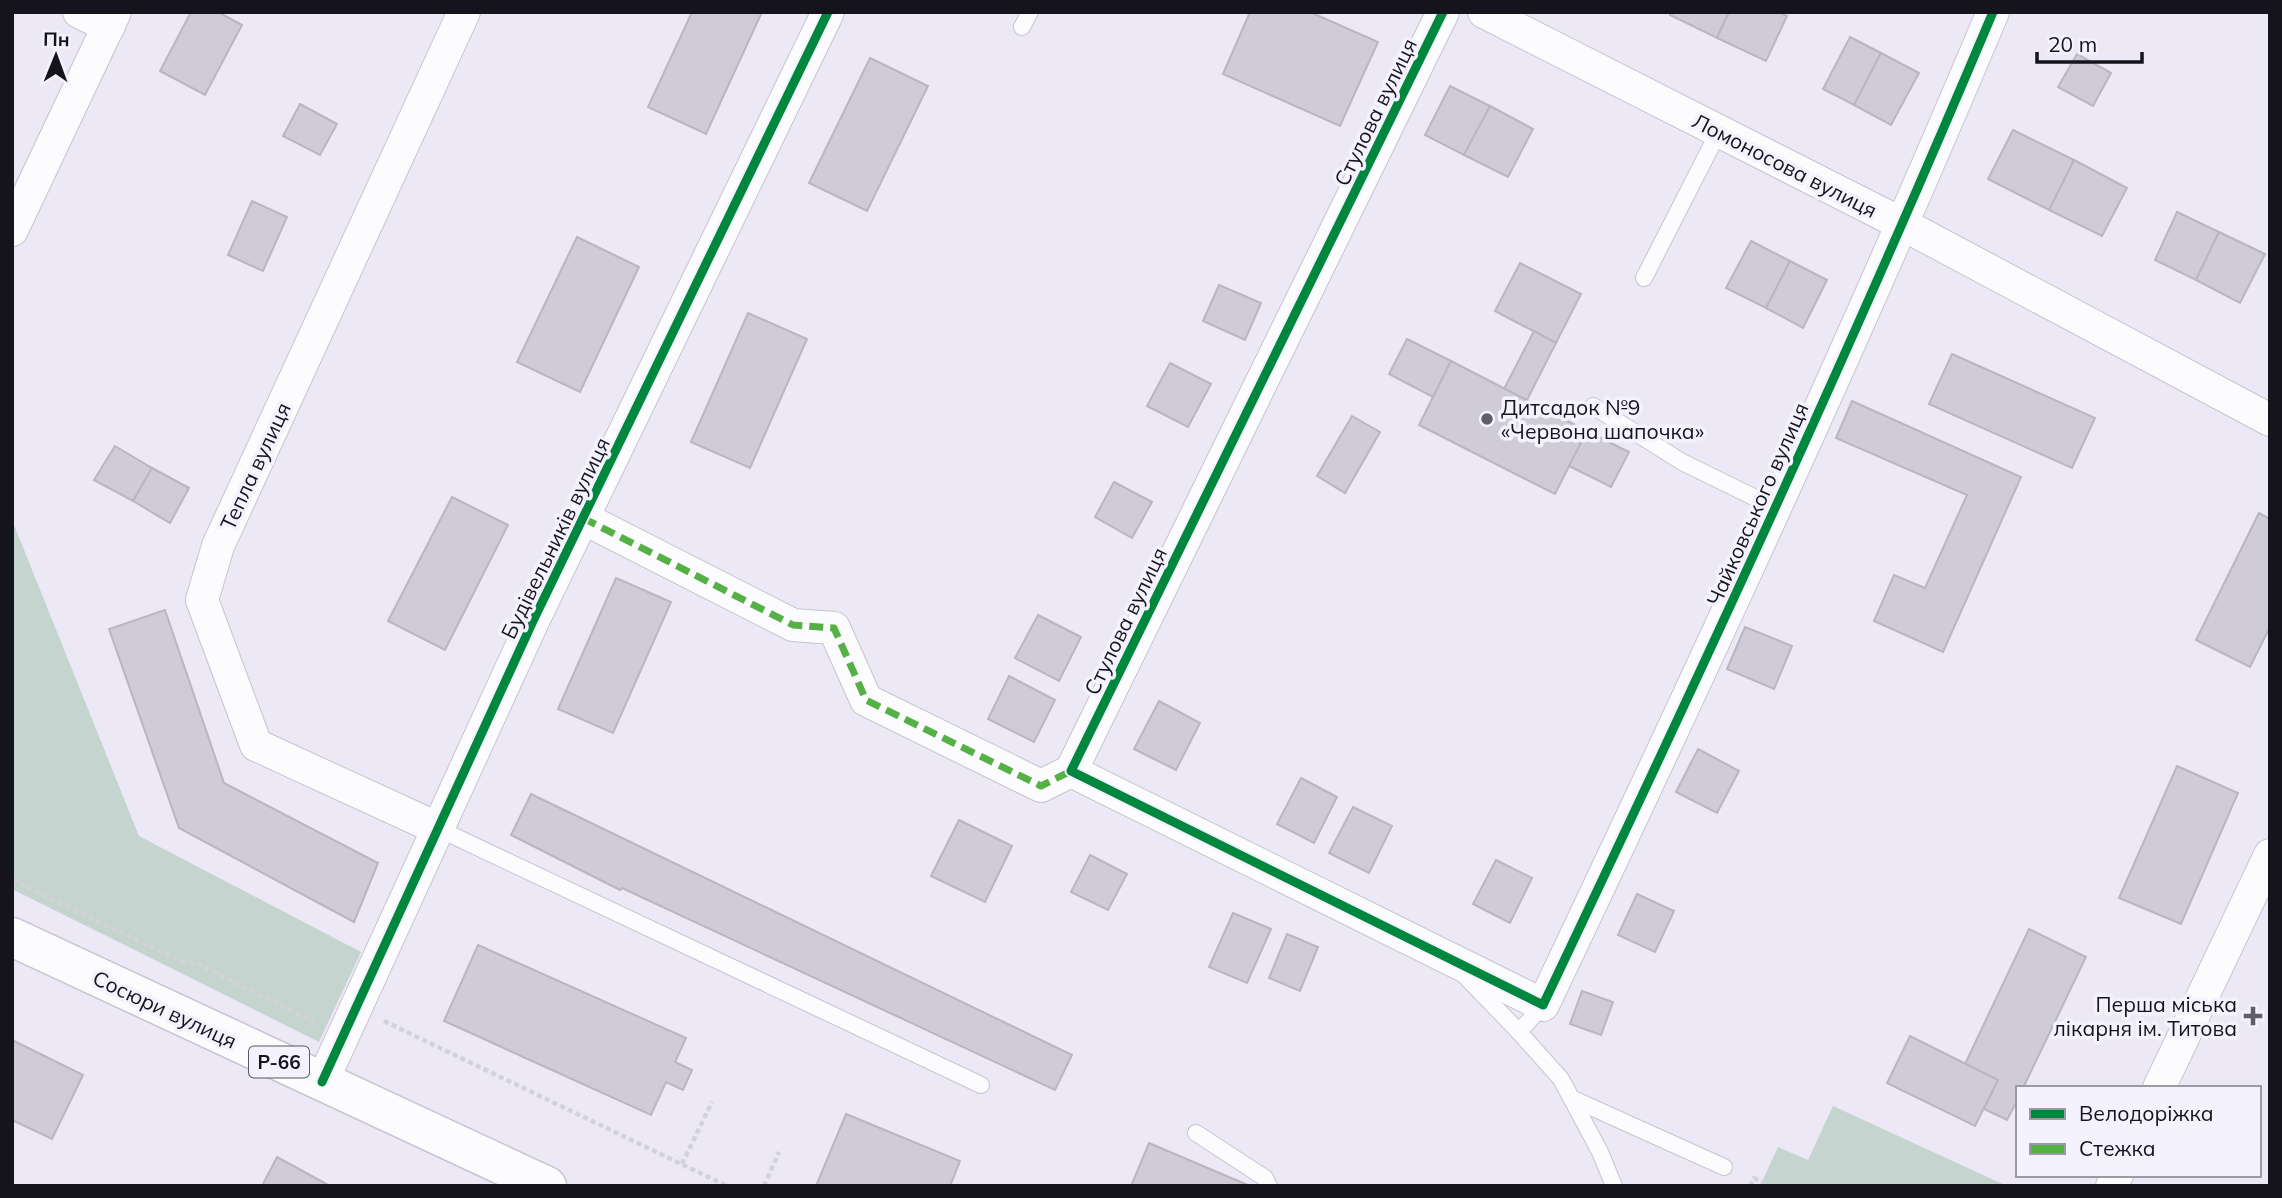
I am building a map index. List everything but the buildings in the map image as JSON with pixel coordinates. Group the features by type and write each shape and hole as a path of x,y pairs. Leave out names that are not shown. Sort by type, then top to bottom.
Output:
{"main road":[{"name":"Сосюри вулиця","path":"12,937 547,1186"}],"street":[{"path":"12,230 112,19 79,12"},
{"name":"Тепла вулиця","path":"439,829 256,745 202,600 218,546 464,12"},
{"name":"Будівельників вулиця","path":"322,1082 583,517 828,12"},
{"name":"Стулова вулиця","path":"1070,771 1443,12"},
{"name":"Ломоносова вулиця","path":"1484,12 1903,225 2270,420"},
{"name":"Чайковського вулиця","path":"1543,1005 1666,748 1903,225 1993,12"},
{"path":"583,517 793,625 834,628 866,700 1041,786 1070,771 1543,1005"},
{"path":"2160,1086 2270,855"}],"lane":[{"path":"1022,27 1030,12"},
{"path":"1644,278 1719,131"},
{"path":"1593,406 1682,462 1774,507"},
{"path":"439,829 981,1085"},
{"path":"1446,957 1519,1032 1560,1079 1601,1153 1614,1186"},
{"path":"1519,1032 1543,1005"},
{"path":"1571,1098 1724,1167"},
{"path":"1196,1133 1265,1178 1269,1186"}],"path":[{"path":"12,880 185,963 195,963 344,1037"},
{"path":"357,1008 727,1186"},
{"path":"682,1164 712,1102"},
{"path":"764,1186 779,1152"},
{"path":"1750,1186 1754,1178"},
{"path":"1754,1178 1761,1186"},
{"path":"1754,1178 1771,1186"}],"shaded area":[{"path":"12,520 139,836 361,952 319,1042 12,889"},
{"path":"1833,1106 2007,1186 1760,1186 1778,1147 1808,1160"}],"marked path":[{"path":"583,518 793,625 834,628 866,700 1041,786 1071,771"}],"cycle path":[{"path":"322,1082 533,621 828,12"},
{"path":"1443,12 1071,771 1543,1005 1774,511 1993,12"}],"place":[{"name":"Дитсадок №9 «Червона шапочка»","path":"1487,419"},
{"name":"Перша міська лікарня ім. Титова","path":"2253,1016"}]}
